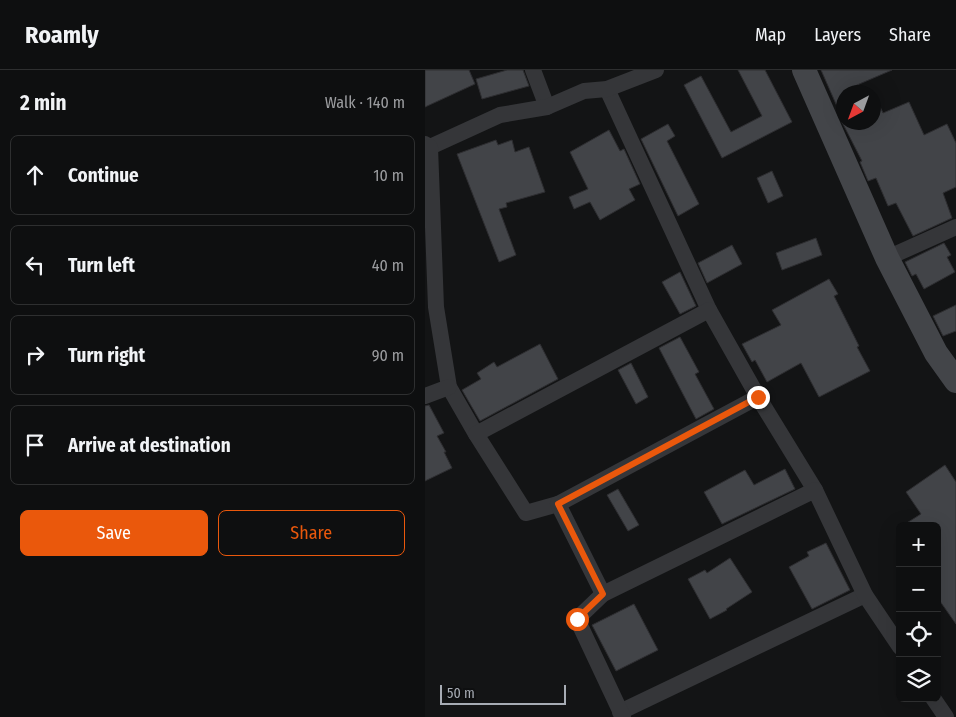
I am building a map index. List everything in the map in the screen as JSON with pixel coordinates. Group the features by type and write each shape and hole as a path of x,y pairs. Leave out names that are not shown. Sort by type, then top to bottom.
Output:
{"main road":[{"path":"804,70 887,258 936,353 956,381"}],"street":[{"path":"533,70 547,107"},
{"path":"656,70 607,89 584,92 547,107 500,115 428,145 430,309 449,387 526,513 558,504 758,397"},
{"path":"607,89 709,310 758,397 815,490 865,595 896,641"},
{"path":"887,258 956,227"},
{"path":"476,434 709,310"},
{"path":"425,396 449,387"},
{"path":"815,490 603,594 577,619 622,715 865,595"},
{"path":"558,504 603,594"},
{"path":"936,702 946,717"}],"building":[{"path":"425,70 469,70 475,84 425,107"},
{"path":"507,70 523,70 529,86 482,99 476,79"},
{"path":"738,70 765,70 792,122 722,158 684,85 701,76 731,132 762,116"},
{"path":"821,70 892,70 857,85 836,85 836,104"},
{"path":"909,102 924,135 947,124 956,143 956,187 943,193 952,218 913,236 896,203 888,206 876,178 868,181 860,162 862,161 846,130 881,130 881,109 883,113"},
{"path":"668,124 675,136 667,141 699,204 678,216 641,139"},
{"path":"609,130 620,151 624,149 640,184 629,189 635,200 600,220 590,202 574,209 569,197 588,189 570,152"},
{"path":"496,140 498,145 512,140 515,152 529,147 545,192 506,203 507,207 499,209 516,255 499,262 457,154"},
{"path":"772,171 783,196 768,203 757,178"},
{"path":"816,238 822,255 782,270 776,253"},
{"path":"944,243 951,255 947,257 955,272 924,289 916,274 912,276 905,262"},
{"path":"732,245 742,264 707,283 698,263"},
{"path":"680,272 696,306 680,314 662,282"},
{"path":"829,279 838,294 834,296 870,371 819,397 801,363 767,382 755,360 752,362 742,344 781,325 772,310"},
{"path":"956,305 956,331 943,336 933,316"},
{"path":"680,337 699,372 695,374 714,409 696,419 659,348"},
{"path":"540,344 558,379 480,421 462,390 481,379 477,373 494,362 497,367"},
{"path":"631,363 648,397 636,404 618,370"},
{"path":"429,405 444,433 437,436 452,468 425,481 425,406"},
{"path":"945,465 956,482 956,624 941,603 941,522 908,522 921,514 906,492"},
{"path":"785,469 795,489 722,524 704,492 745,470 754,485"},
{"path":"618,489 639,525 628,531 607,495"},
{"path":"826,543 850,590 812,609 789,567 809,556 807,552"},
{"path":"730,558 752,592 727,610 710,619 688,579 705,570 707,573"},
{"path":"634,604 658,650 616,671 592,625"}],"route":[{"path":"577,619 603,594 558,504 758,397"}]}
